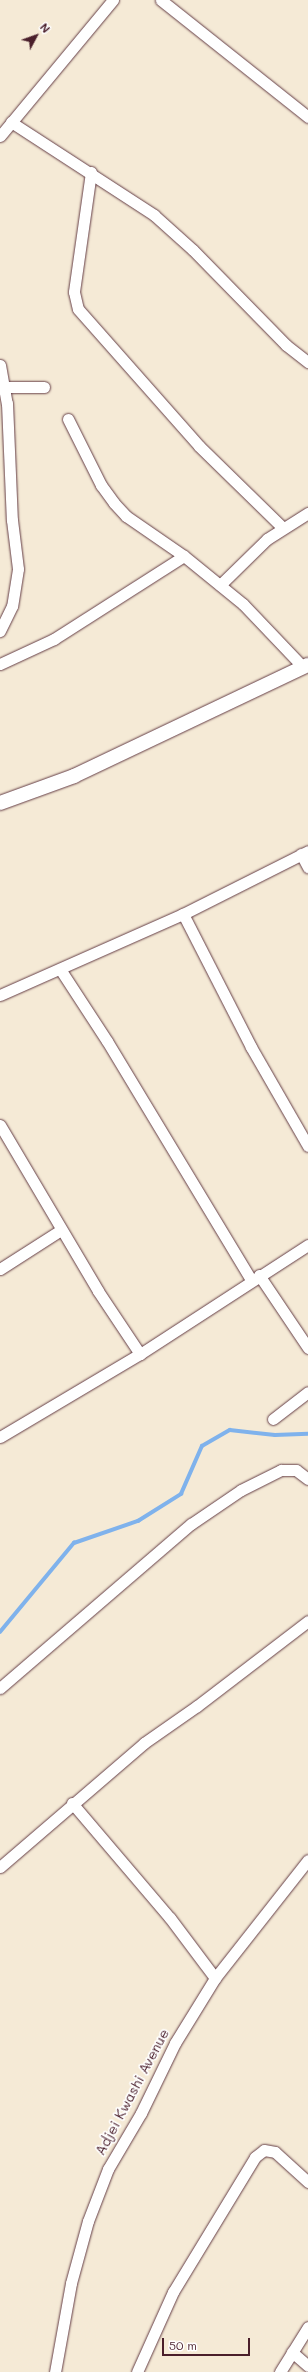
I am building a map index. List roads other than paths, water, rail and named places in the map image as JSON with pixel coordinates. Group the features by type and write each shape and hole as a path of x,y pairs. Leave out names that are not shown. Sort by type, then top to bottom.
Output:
{"street":[{"path":"0,136 113,0"},
{"path":"161,0 308,117"},
{"path":"11,122 91,172 154,215 193,250 286,345 308,362"},
{"path":"91,172 74,292 78,308 199,446 283,528"},
{"path":"0,365 5,387 3,406 12,520 18,569 12,606 0,631"},
{"path":"5,387 44,387"},
{"path":"0,803 74,776 305,666 243,604 184,556 126,516 101,485 68,419"},
{"path":"220,585 283,528 308,513"},
{"path":"0,664 54,639 184,556"},
{"path":"0,995 183,914 305,853 308,867"},
{"path":"183,914 252,1047 308,1146"},
{"path":"60,969 107,1041 255,1278 308,1348"},
{"path":"1,1127 98,1291 140,1354"},
{"path":"0,1270 61,1230"},
{"path":"0,1437 140,1354 308,1245"},
{"path":"273,1419 308,1392"},
{"path":"0,1688 190,1524 241,1490 281,1470 296,1470 308,1479"},
{"path":"0,1867 72,1803 144,1743 197,1706 308,1621"},
{"path":"72,1803 170,1918 216,1978"},
{"name":"Adjei Kwashi Avenue","path":"55,2372 73,2276 88,2221 108,2168 141,2113 175,2043 216,1978 308,1860"},
{"path":"137,2372 173,2292 255,2157 264,2150 275,2152 308,2182"},
{"path":"280,2372 308,2327"},
{"path":"292,2352 308,2366"}],"waterway":[{"path":"0,1632 74,1543 138,1521 181,1494 202,1446 230,1430 275,1435 308,1434"}]}
